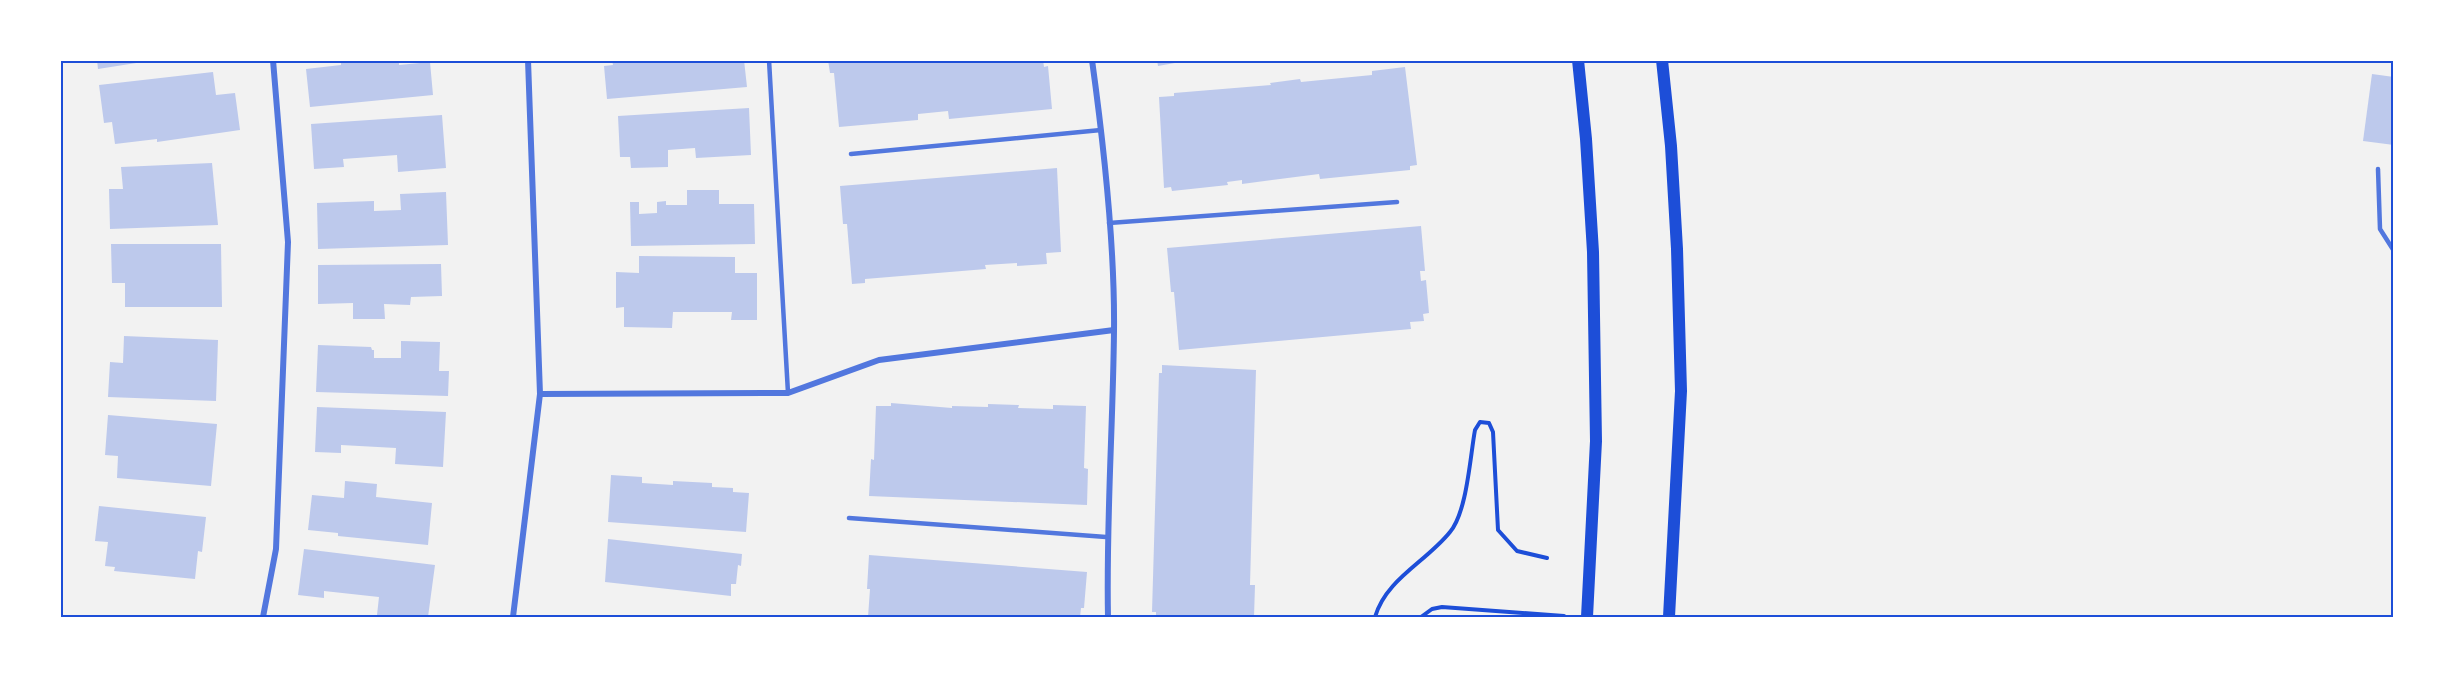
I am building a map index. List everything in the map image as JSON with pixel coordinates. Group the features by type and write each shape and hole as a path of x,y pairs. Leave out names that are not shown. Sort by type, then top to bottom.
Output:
{"main road":[{"path":"1578,60 1586,139 1593,252 1596,441 1587,617"},
{"path":"1662,60 1671,146 1677,249 1681,391 1669,617"}],"street":[{"path":"263,617 276,549 288,242 273,60"},
{"path":"513,617 540,394 528,60"},
{"path":"1092,60 1109,223 1114,330 1106,537 1108,617"},
{"path":"540,394 788,393 879,360 1114,330"}],"lane":[{"path":"769,60 788,393"},
{"path":"851,154 1101,130"},
{"path":"2378,169 2380,229 2394,251"},
{"path":"1109,223 1397,202"},
{"path":"849,518 1106,537"}],"path":[{"path":"1375,617 1386,592 1451,532 1460,516 1475,430 1480,422 1489,423 1493,432 1498,530 1517,551 1547,558"},
{"path":"1420,617 1432,609 1442,607 1572,617"}],"building":[{"path":"97,60 149,60 149,61 98,69"},
{"path":"341,60 399,60 399,65 430,62 433,95 310,107 306,69 341,65"},
{"path":"612,60 744,60 747,87 607,99 604,66 613,65"},
{"path":"828,60 1043,60 1044,67 1048,66 1052,109 949,119 948,111 918,114 918,120 839,127 834,73 830,73"},
{"path":"1157,60 1186,60 1186,61 1158,66"},
{"path":"1405,67 1417,165 1410,166 1410,170 1320,179 1319,174 1242,184 1242,180 1227,182 1228,185 1172,191 1171,187 1164,188 1159,97 1174,96 1174,93 1271,85 1270,83 1300,79 1301,82 1372,75 1372,71"},
{"path":"213,72 216,95 235,93 240,130 157,142 157,139 115,144 112,122 104,123 99,85"},
{"path":"2372,74 2394,77 2394,145 2363,141"},
{"path":"749,108 751,155 696,158 695,148 668,150 668,167 631,168 630,157 620,157 618,116"},
{"path":"442,115 446,168 398,172 397,155 343,159 344,167 314,169 311,124"},
{"path":"212,163 218,225 110,229 109,189 123,189 121,167"},
{"path":"1057,168 1061,252 1046,253 1047,264 985,265 986,269 865,279 865,283 852,284 847,224 843,224 840,186"},
{"path":"687,190 719,190 719,204 754,204 755,244 631,246 630,202 639,202 639,214 657,213 657,202 666,201 666,205 687,205"},
{"path":"446,192 448,245 318,249 317,203 374,201 374,211 401,210 400,194"},
{"path":"1421,226 1425,271 1420,271 1421,281 1426,280 1429,313 1423,314 1424,321 1410,322 1411,329 1179,350 1174,292 1171,292 1167,248"},
{"path":"111,244 221,244 222,307 125,307 125,283 112,283"},
{"path":"639,256 735,257 735,273 757,273 757,320 731,320 732,312 673,312 672,328 624,327 624,307 616,308 616,272 639,273"},
{"path":"441,264 442,296 411,297 410,305 384,304 385,319 353,319 353,303 318,304 318,265"},
{"path":"124,336 218,340 216,401 108,397 110,362 123,363"},
{"path":"401,341 440,342 439,371 449,371 448,396 316,392 318,345 371,347 374,350 374,358 401,358"},
{"path":"1162,365 1256,370 1250,585 1255,585 1254,617 1156,617 1156,612 1152,612 1159,373 1162,373"},
{"path":"891,403 952,408 952,406 988,407 988,404 1053,409 1053,405 1086,406 1084,468 1088,469 1087,505 869,496 871,459 874,460 876,406 891,406"},
{"path":"317,407 446,412 443,467 395,464 396,448 341,445 341,453 315,452"},
{"path":"108,415 217,424 211,486 117,478 118,456 105,455"},
{"path":"611,475 642,477 642,483 673,485 673,481 712,483 712,487 733,488 733,492 749,493 746,532 608,522"},
{"path":"345,481 377,484 376,497 432,503 428,545 338,536 338,533 308,530 312,495 344,498"},
{"path":"99,506 206,517 202,552 198,551 195,579 114,571 115,567 105,566 108,542 95,541"},
{"path":"608,539 742,554 741,566 738,565 736,584 731,584 731,596 605,582"},
{"path":"304,549 435,565 428,617 377,615 379,597 324,591 324,598 298,595"},
{"path":"869,555 1087,572 1084,608 1081,608 1080,617 868,617"}]}
